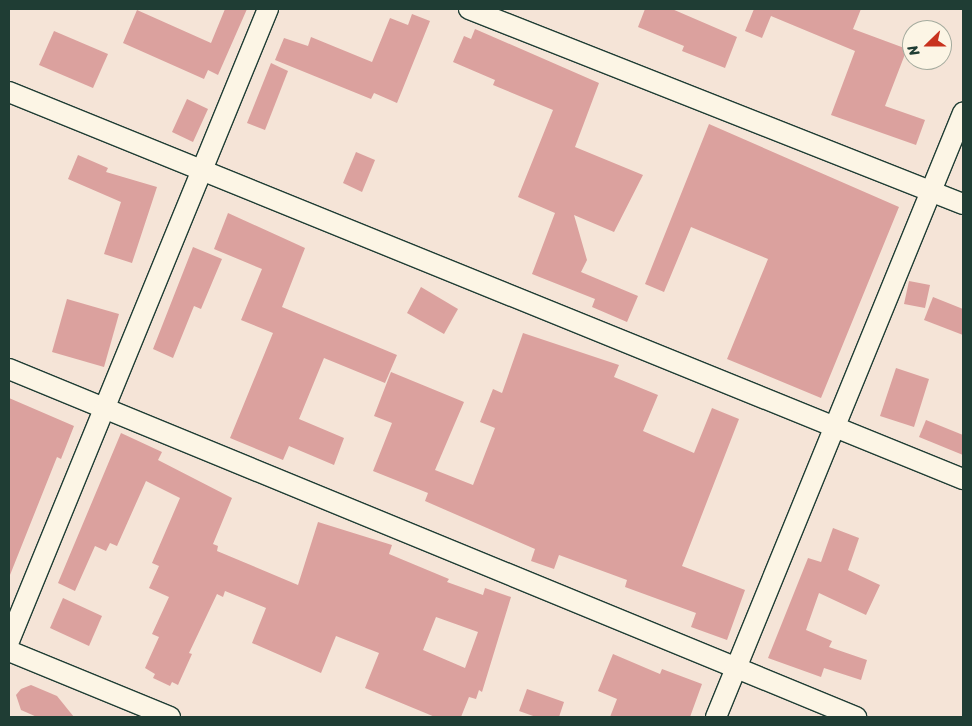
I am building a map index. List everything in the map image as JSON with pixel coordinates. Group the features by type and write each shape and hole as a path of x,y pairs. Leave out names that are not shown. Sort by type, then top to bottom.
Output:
{"street":[{"path":"9,641 268,9"},
{"path":"469,9 963,204"},
{"path":"9,92 963,479"},
{"path":"716,717 963,113"},
{"path":"9,369 856,717"},
{"path":"9,651 170,717"}],"building":[{"path":"225,9 247,9 218,75 208,70 204,79 123,43 137,10 211,43"},
{"path":"645,9 672,9 737,37 725,68 682,51 684,46 638,27"},
{"path":"754,9 861,9 853,29 902,47 902,62 885,106 925,120 916,145 831,115 855,51 771,16 762,38 745,31"},
{"path":"412,14 430,21 397,103 374,93 371,99 275,60 284,38 308,46 311,37 372,62 390,18 408,25"},
{"path":"475,29 599,83 575,147 643,175 614,232 574,215 587,260 581,272 638,296 627,322 592,307 595,299 532,274 555,213 518,197 553,110 493,85 495,80 453,62 464,36 471,39"},
{"path":"54,31 108,54 93,88 39,65"},
{"path":"271,63 288,71 265,130 247,123"},
{"path":"187,99 208,109 193,142 172,132"},
{"path":"709,124 899,207 821,398 727,359 768,259 691,227 664,292 645,284"},
{"path":"356,152 375,160 362,192 343,183"},
{"path":"78,155 108,168 106,172 157,187 132,263 104,254 121,202 68,179"},
{"path":"228,213 305,248 282,307 397,355 385,383 324,358 299,419 344,438 334,465 289,446 283,460 230,438 273,333 241,320 262,269 214,249"},
{"path":"193,247 222,259 201,309 194,306 173,358 153,349"},
{"path":"909,281 930,285 925,308 904,304"},
{"path":"421,287 458,309 444,334 407,313"},
{"path":"933,297 963,309 963,335 924,320"},
{"path":"67,299 119,314 104,367 52,352"},
{"path":"523,333 619,365 614,377 658,395 643,431 694,453 712,408 739,419 682,566 745,590 727,640 691,627 696,613 625,587 627,580 559,555 554,569 531,561 535,549 425,501 428,493 373,471 392,423 374,416 391,372 464,402 435,470 473,485 495,428 480,422 493,389 502,393"},
{"path":"896,368 929,379 914,427 880,416"},
{"path":"9,398 74,426 61,459 57,457 10,575"},
{"path":"926,420 963,435 963,455 919,437"},
{"path":"121,433 162,452 158,460 232,498 213,544 218,546 217,551 298,585 318,522 392,545 389,554 449,579 447,582 483,595 485,588 511,597 482,692 479,690 476,699 469,697 461,717 435,717 365,688 379,653 336,636 321,673 252,643 266,608 225,591 223,597 217,594 189,653 192,654 178,685 172,682 170,686 153,678 155,674 145,668 159,637 152,634 169,597 149,588 159,566 152,563 180,498 146,481 117,546 110,543 106,551 95,546 75,591 58,583","holes":["436,617 478,632 465,668 423,650"]},
{"path":"833,528 859,538 848,570 880,585 866,615 819,593 806,630 832,641 829,647 867,660 861,680 824,668 821,677 768,658 808,558 821,562"},
{"path":"63,598 102,616 89,646 50,628"},
{"path":"613,654 660,674 662,669 702,684 690,717 610,717 617,699 598,691"},
{"path":"31,685 57,696 74,717 37,717 21,710 16,695 21,689"},
{"path":"527,689 564,702 559,717 536,717 519,711"}]}
